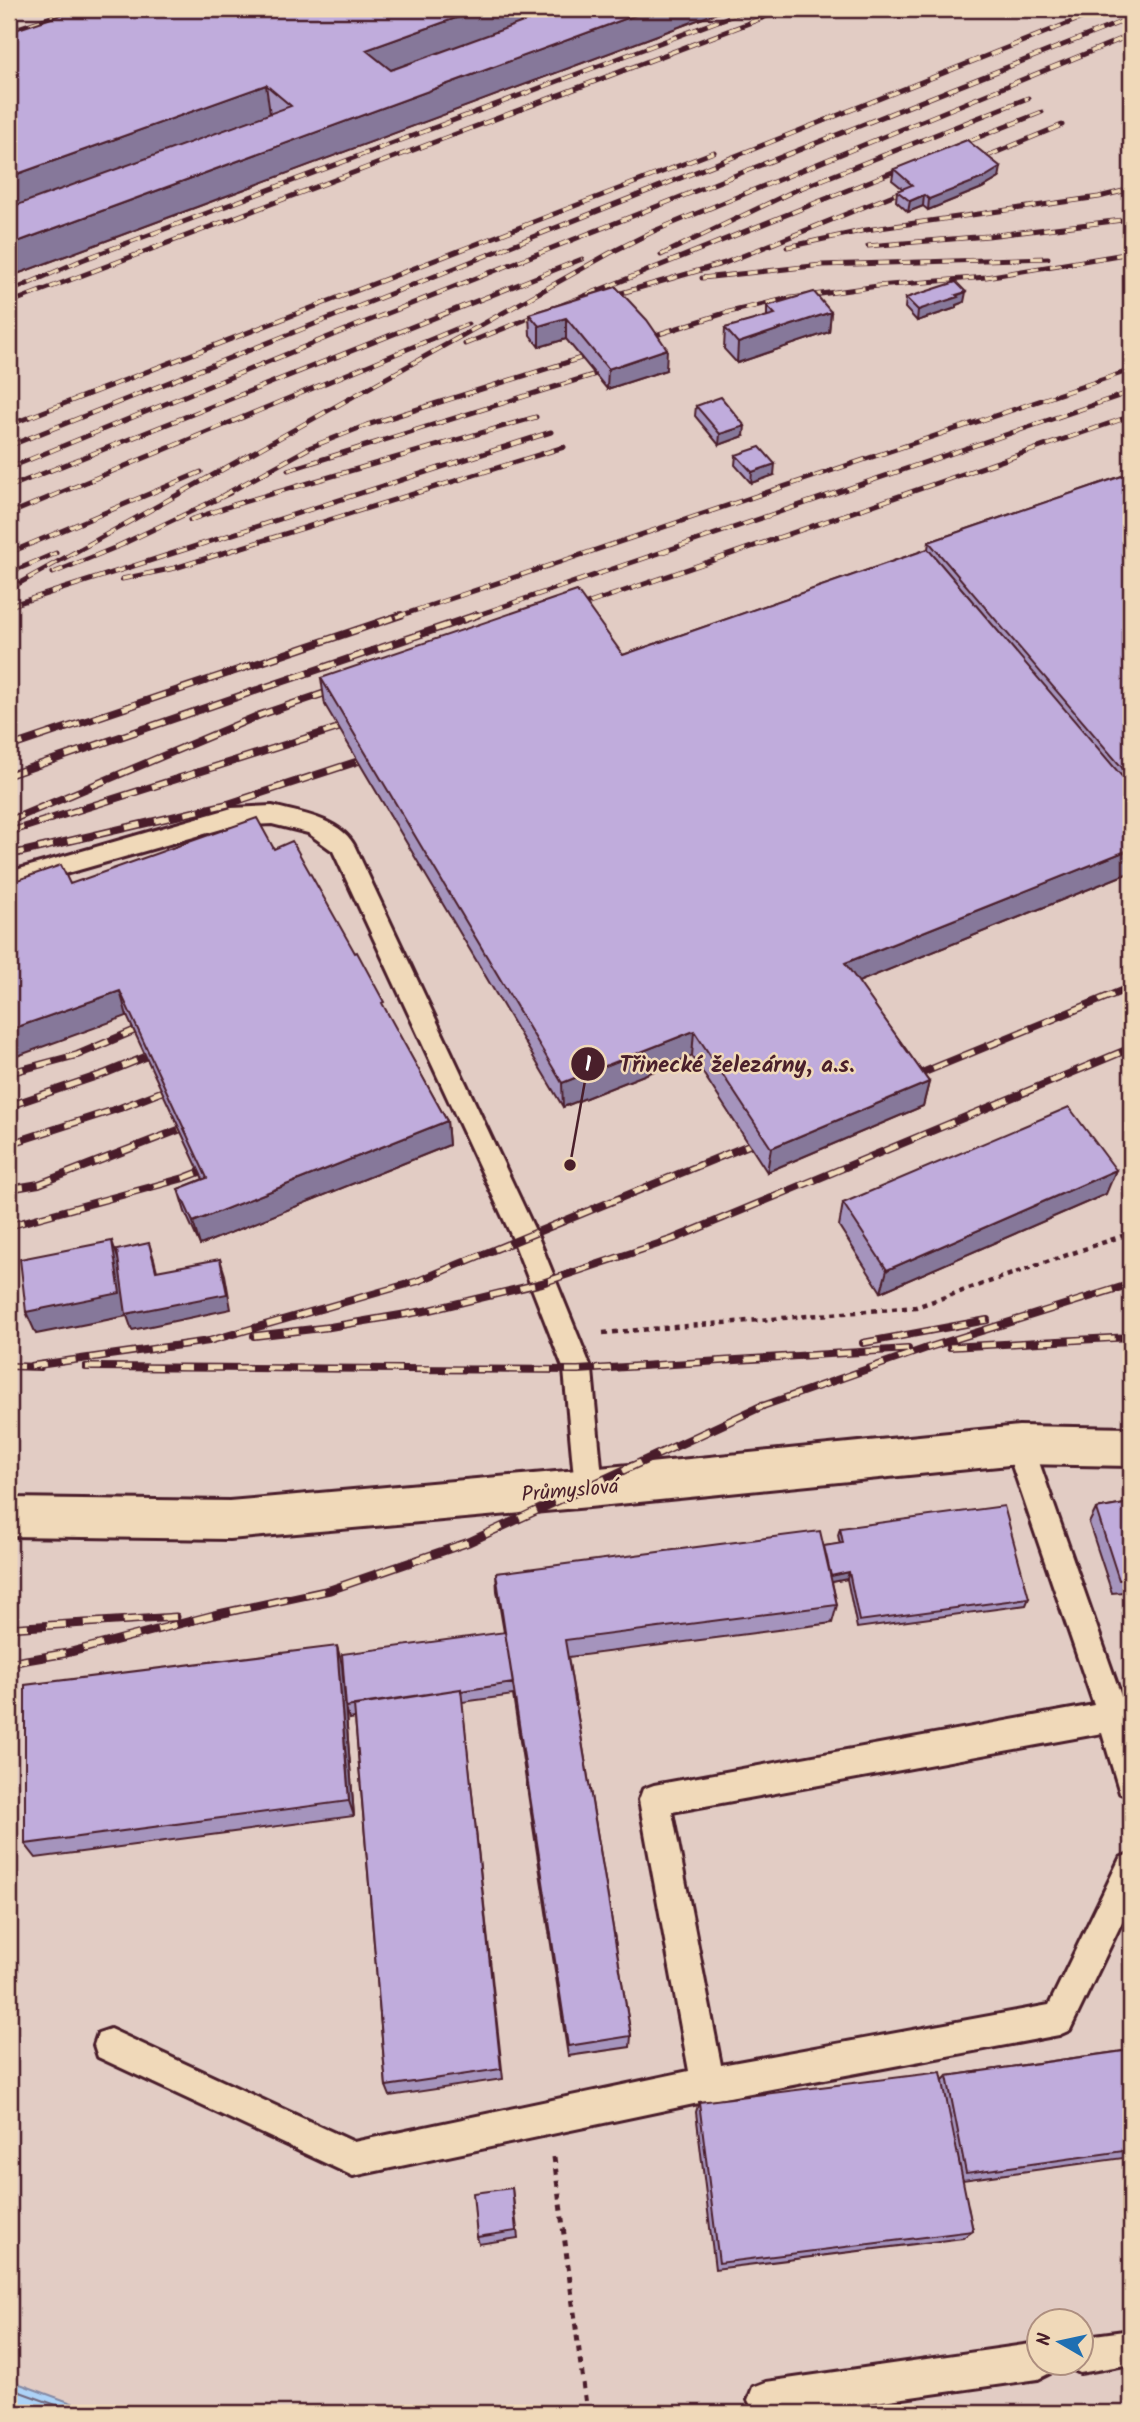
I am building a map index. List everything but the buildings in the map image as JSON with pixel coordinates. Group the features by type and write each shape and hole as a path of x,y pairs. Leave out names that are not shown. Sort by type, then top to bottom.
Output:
{"street":[{"name":"Průmyslová","path":"9,1517 229,1520 589,1488 1020,1445 1131,1447"}],"lane":[{"path":"9,881 232,817 272,815 315,826 342,845 525,1237 578,1370 589,1488"},
{"path":"1020,1445 1113,1716 1131,1782"},
{"path":"708,2084 654,1800 1113,1716"},
{"path":"110,2045 353,2159 708,2084 1059,2019 1131,1869"},
{"path":"1094,2353 1131,2347"},
{"path":"766,2400 1024,2363"}],"path":[{"path":"564,1338 638,1329 916,1307 1131,1233"},
{"path":"560,2201 587,2413"}],"shaded area":[{"path":"9,9 1131,9 1131,2413 99,2413 9,2380"}],"water":[{"path":"9,2380 99,2413 9,2413"}],"railway":[{"path":"9,10 13,9"},
{"path":"9,31 76,9"},
{"path":"9,292 82,260 750,9"},
{"path":"9,303 786,9"},
{"path":"9,446 1104,9"},
{"path":"9,468 343,331 1131,18"},
{"path":"9,589 610,253 654,231 1131,35"},
{"path":"661,255 796,190 1028,98"},
{"path":"949,149 1042,112"},
{"path":"968,164 1062,125"},
{"path":"9,425 714,152"},
{"path":"465,344 910,165"},
{"path":"604,298 725,263 913,187"},
{"path":"787,247 866,230 1099,197 1131,189"},
{"path":"868,246 988,236 1131,219"},
{"path":"640,340 725,313 785,299 878,286 986,277 1131,253"},
{"path":"702,278 822,265 1048,258"},
{"path":"9,487 582,259"},
{"path":"9,514 468,324"},
{"path":"222,496 311,447 367,425 600,352"},
{"path":"288,470 612,369"},
{"path":"396,617 1131,370"},
{"path":"472,617 1131,392"},
{"path":"569,610 1131,416"},
{"path":"190,520 233,505 536,417"},
{"path":"9,606 551,432"},
{"path":"122,579 175,568 564,447"},
{"path":"9,553 201,472"},
{"path":"116,547 230,493"},
{"path":"53,573 124,544"},
{"path":"9,573 56,553"},
{"path":"9,747 401,615"},
{"path":"9,775 477,615"},
{"path":"9,821 260,715 340,688"},
{"path":"9,832 357,722"},
{"path":"9,855 228,804 377,755"},
{"path":"905,1080 1131,987"},
{"path":"9,1073 77,1055 152,1023"},
{"path":"254,1336 330,1327 430,1310 542,1283 673,1239 1131,1048"},
{"path":"9,1106 106,1073 165,1049"},
{"path":"9,1144 120,1108 179,1085"},
{"path":"9,1189 39,1184 199,1122"},
{"path":"31,1366 209,1341 418,1281 766,1138"},
{"path":"9,1226 184,1178 218,1165"},
{"path":"760,1407 927,1348 1131,1284"},
{"path":"863,1343 987,1320"},
{"path":"950,1347 1131,1337"},
{"path":"86,1367 578,1370 908,1349"},
{"path":"9,1366 40,1367"},
{"path":"9,1663 67,1653 214,1615 330,1590 469,1542 760,1407"},
{"path":"9,1628 176,1617"}],"place":[{"name":"Třinecké železárny, a.s.","path":"570,1165"}]}
